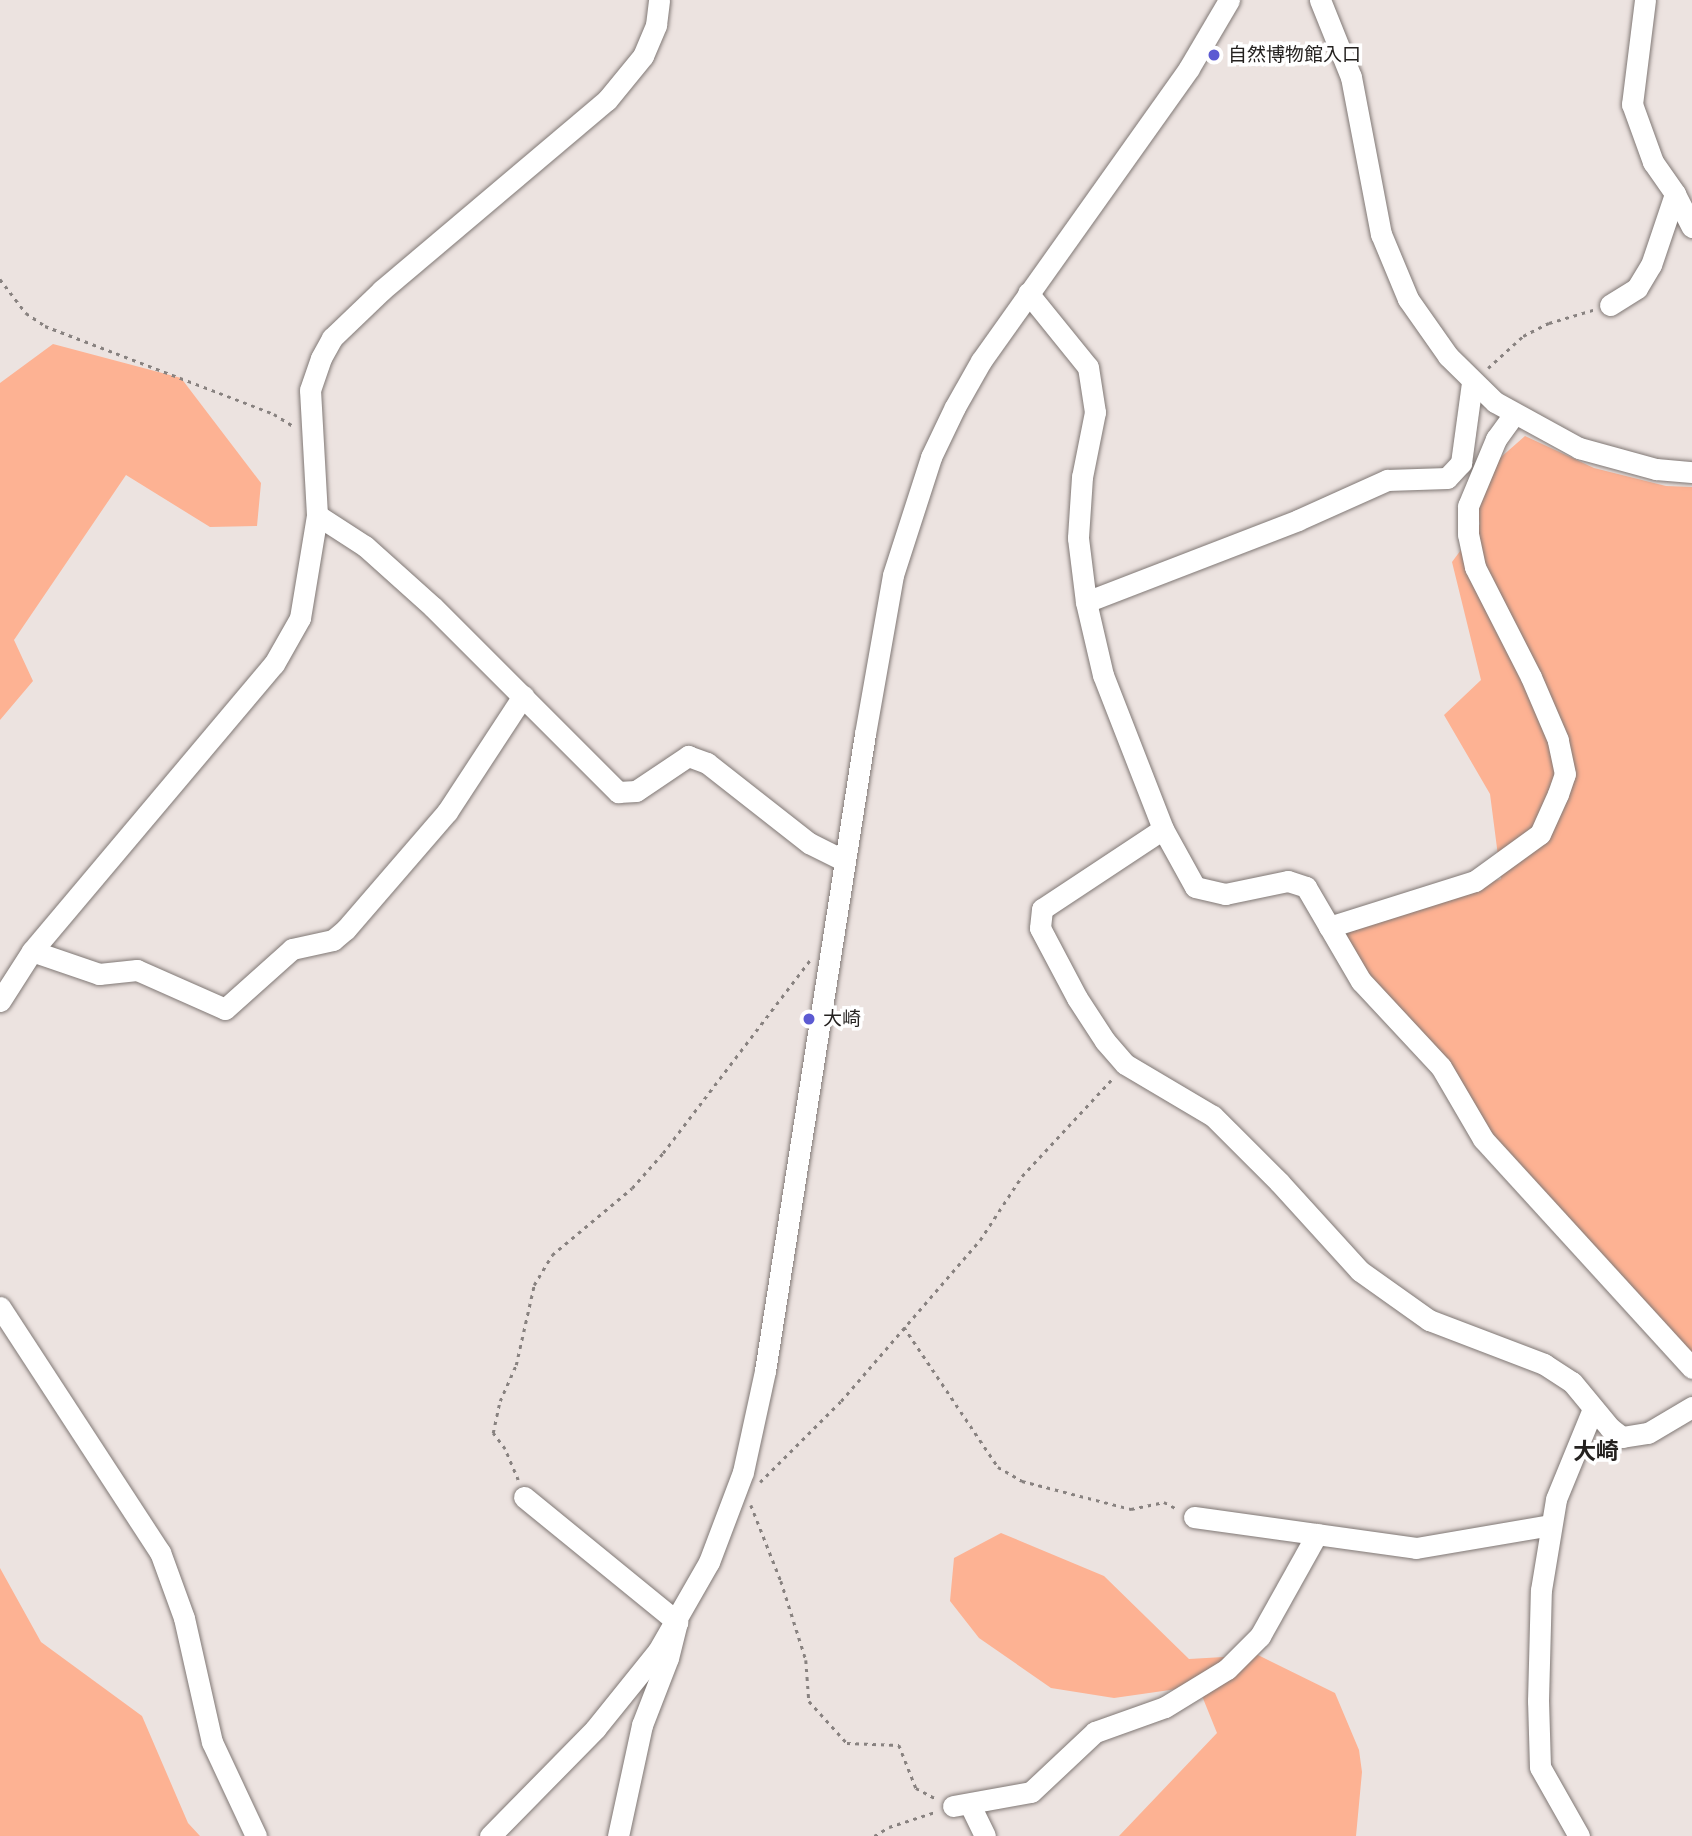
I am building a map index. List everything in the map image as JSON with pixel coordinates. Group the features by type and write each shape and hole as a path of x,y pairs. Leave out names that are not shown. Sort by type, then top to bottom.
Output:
{"street":[{"path":"1,997 32,951 274,664 300,618 317,516 310,390 321,358 332,338 382,290 607,100 643,56 656,25 659,0"},
{"path":"490,1836 617,1704 677,1622 743,1491 765,1371 893,575 913,506 954,407 1028,293 1189,68 1229,0"},
{"path":"1320,0 1351,77 1381,234 1393,267 1427,329 1472,383 1514,414 1579,448 1656,469 1692,472"},
{"path":"1645,0 1632,104 1653,162 1675,194 1692,227"},
{"path":"1610,305 1637,288 1651,265 1675,194"},
{"path":"1028,293 1088,367 1096,400 1082,477 1078,538 1086,602 1103,676 1163,829 1195,887 1225,894 1288,881 1307,887 1361,981 1441,1067 1483,1139 1692,1368"},
{"path":"1086,602 1298,520 1387,480 1447,478 1461,463 1472,383"},
{"path":"1329,927 1475,881 1540,834 1558,794 1565,774 1558,740 1531,677 1475,567 1468,534 1468,506 1496,439 1514,414"},
{"path":"317,516 365,546 433,607 618,792 636,791 688,756 707,763 809,843 845,861"},
{"path":"32,951 99,974 137,970 225,1009 292,949 333,940 346,929 447,813 523,696"},
{"path":"1163,829 1042,909 1040,928 1077,998 1105,1041 1125,1064 1213,1116 1279,1182 1360,1271 1429,1320 1544,1364 1572,1382 1592,1409 1622,1437 1648,1433 1692,1407"},
{"path":"0,1307 160,1552 184,1618 212,1741 256,1836"},
{"path":"1579,1836 1540,1768 1538,1752 1542,1590 1550,1524 1556,1499 1592,1409"},
{"path":"524,1497 677,1622"},
{"path":"1194,1517 1416,1548 1550,1524"},
{"path":"985,1836 962,1806 1031,1792 1094,1732 1165,1707 1227,1669 1260,1636 1317,1534"},
{"path":"618,1836 642,1725 668,1658 677,1622"}],"path":[{"path":"0,279 26,313 45,326 274,414 311,438"},
{"path":"1472,383 1523,336 1549,323 1610,305"},
{"path":"524,1497 505,1449 493,1433 500,1401 516,1365 534,1285 552,1255 632,1188 663,1153 805,962 831,948"},
{"path":"962,1806 916,1788 899,1745 847,1743 809,1700 806,1660 743,1491 841,1401 980,1240 1022,1176 1125,1064"},
{"path":"904,1327 999,1467 1022,1481 1131,1508 1164,1502 1194,1517"},
{"path":"874,1836 889,1827 962,1806"}],"shaded area":[{"path":"53,344 181,378 261,483 257,526 210,527 126,475 14,640 33,681 0,720 0,383"},
{"path":"1525,436 1594,468 1666,486 1692,487 1692,1368 1527,1184 1329,927 1501,879 1490,794 1444,715 1481,680 1452,562 1480,524 1477,510 1500,458"},
{"path":"1001,1533 1104,1576 1189,1659 1258,1655 1335,1693 1359,1750 1362,1772 1356,1836 1119,1836 1217,1733 1198,1686 1114,1698 1051,1688 979,1638 950,1601 954,1558"},
{"path":"0,1568 41,1642 142,1716 188,1823 200,1836 0,1836"}],"place":[{"name":"自然博物館入口","path":"1214,55"},
{"name":"大崎","path":"809,1019"}],"district":[{"name":"大崎","path":"1596,1451"}]}
